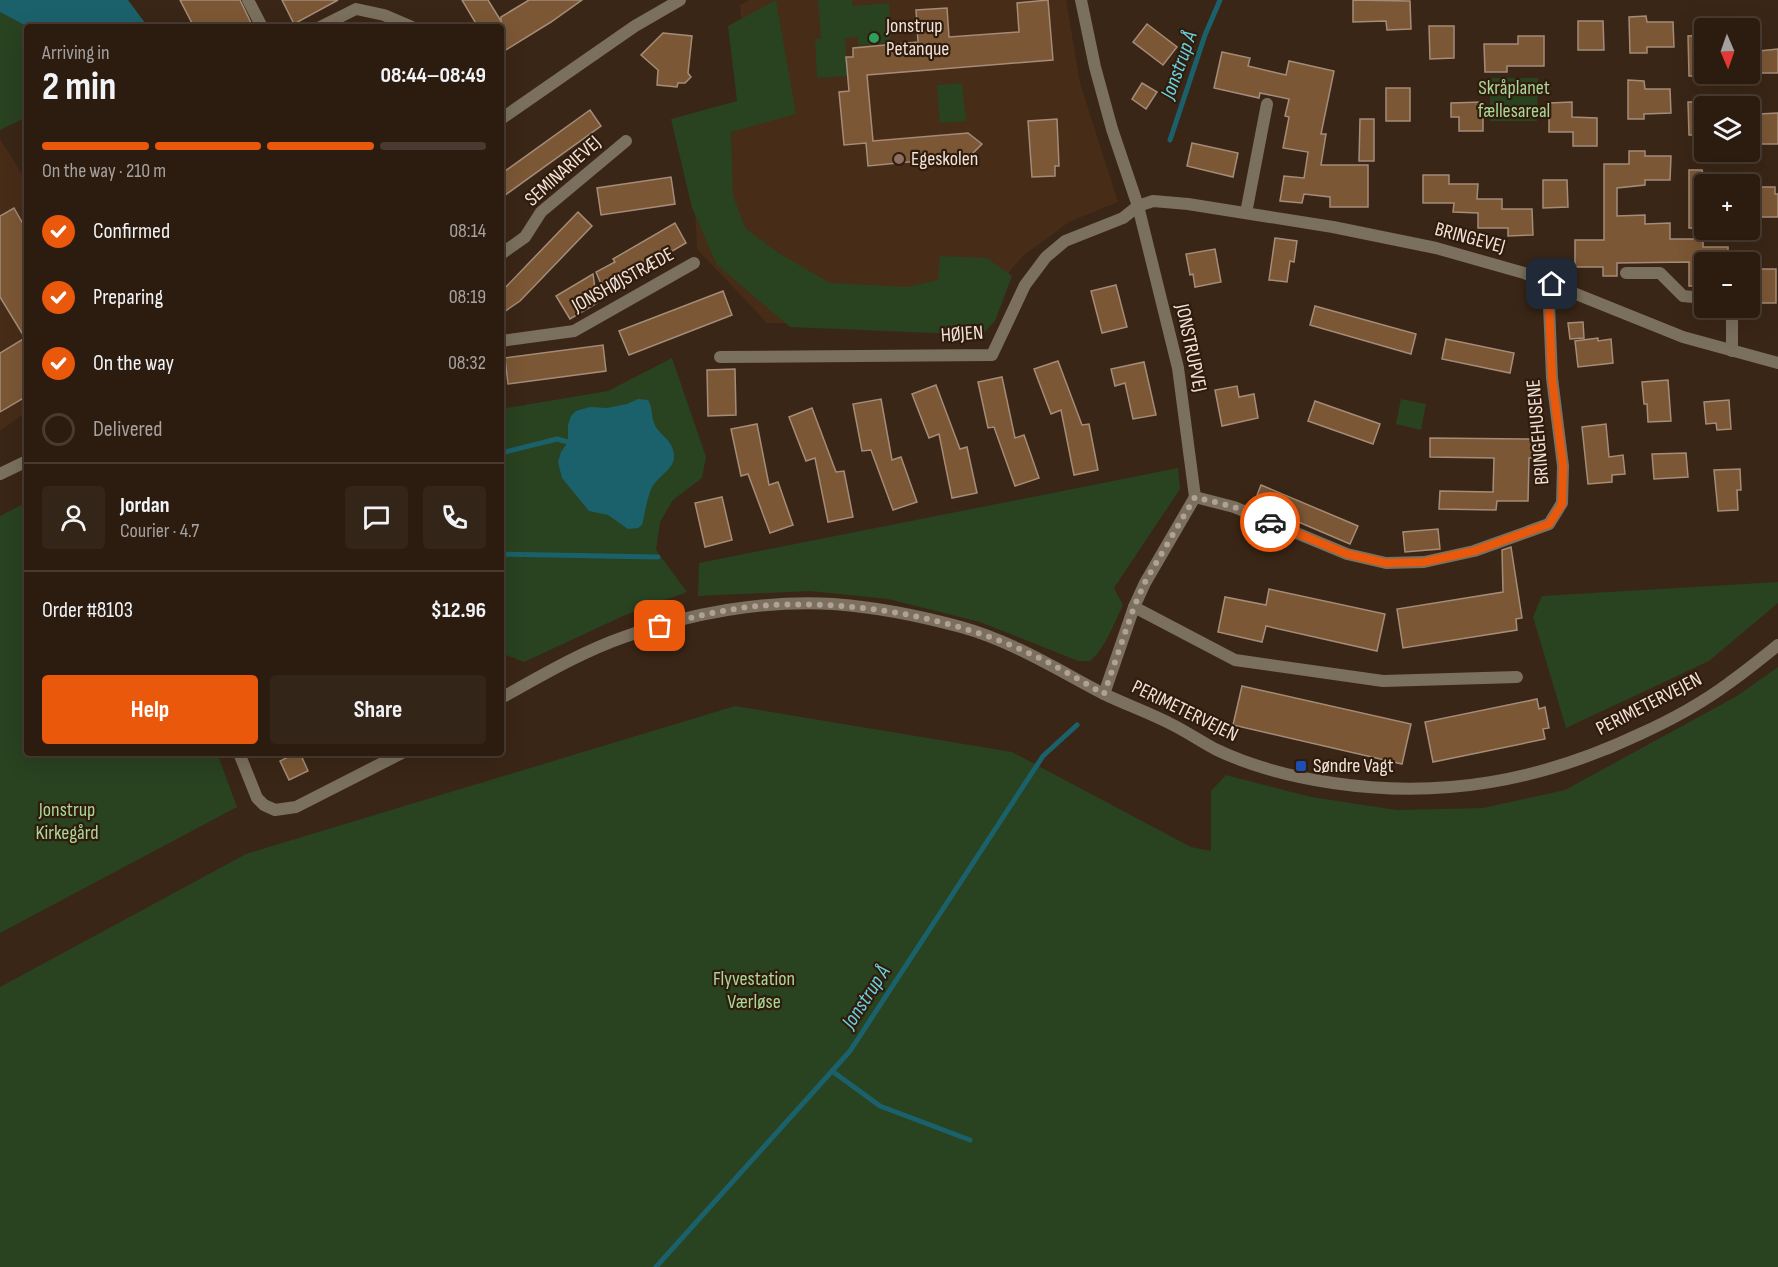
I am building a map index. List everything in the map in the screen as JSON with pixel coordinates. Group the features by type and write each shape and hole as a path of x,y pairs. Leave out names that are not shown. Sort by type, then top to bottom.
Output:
{"street":[{"path":"248,0 260,24"},
{"path":"504,117 634,26 680,0"},
{"name":"JONSTRUPVEJ","path":"1081,0 1095,67 1112,129 1138,206 1178,368 1195,497"},
{"path":"324,24 353,5 405,24"},
{"path":"1246,213 1268,104"},
{"name":"SEMINARIEVEJ","path":"504,252 525,237 541,212 626,141"},
{"name":"BRINGEVEJ","path":"1138,206 1153,201 1246,213 1380,235 1436,248 1524,273 1683,337 1778,363"},
{"name":"HØJEN","path":"720,357 992,355 1026,285 1046,256 1065,241 1123,218 1138,206"},
{"name":"JONSHØJSTRÆDE","path":"504,341 574,330 694,263"},
{"path":"1626,273 1660,273 1683,296 1694,297"},
{"name":"BRINGEHUSENE","path":"1195,497 1234,507 1347,554 1386,563 1424,562 1474,551 1549,524 1562,504 1563,466 1552,378 1549,305 1552,284"},
{"path":"1732,318 1732,351"},
{"path":"0,474 24,462"},
{"path":"1104,694 1145,582 1195,497"},
{"name":"PERIMETERVEJEN","path":"504,696 558,666 623,637 660,626 703,614 770,605 832,604 900,613 965,628 1032,655 1104,694 1174,725 1215,749 1254,765 1310,779 1361,787 1396,789 1465,786 1508,780 1557,768 1607,750 1669,721 1728,684 1778,645"},
{"path":"1134,607 1235,660 1383,681 1517,677"},
{"path":"240,756 257,798 264,805 275,810 296,807 396,756"}],"shaded area":[{"name":"Egeskolen","path":"749,0 1066,0 1080,83 1118,202 1069,222 1023,256 962,326 767,323 697,249 691,116 748,105 740,5"},
{"path":"0,139 24,177 24,414 0,431"}],"green space":[{"path":"776,0 796,114 731,132 733,195 745,228 777,252 830,283 907,287 938,280 940,256 987,258 1012,276 995,321 982,335 790,327 717,265 692,208 671,119 737,101 728,26"},
{"name":"Jonstrup Petanque","path":"818,0 852,0 853,6 889,3 891,43 858,45 858,37 845,38 848,76 817,78 815,39 821,39"},
{"path":"0,12 24,25 24,118 0,130"},
{"name":"Skråplanet fællesareal","path":"1490,78 1538,78 1537,121 1490,121"},
{"path":"962,83 966,121 940,123 937,85"},
{"path":"672,358 706,457 702,478 673,500 660,522 656,550 687,592 623,616 524,662 504,654 504,408 608,391"},
{"path":"1401,399 1426,404 1421,430 1396,424"},
{"path":"1178,468 1180,489 1114,588 1123,605 1105,643 1090,661 1078,661 980,622 888,599 810,591 698,596 699,563"},
{"name":"Jonstrup Kirkegård","path":"24,504 24,756 218,756 237,807 0,933 0,516"},
{"path":"1778,582 1778,603 1709,661 1566,728 1533,617 1542,596"},
{"name":"Flyvestation Værløse","path":"1778,667 1778,1267 0,1267 0,987 246,854 735,706 1012,752 1191,847 1211,851 1211,791 1226,775 1311,797 1397,810 1483,808 1565,790 1737,696"}],"water":[{"path":"0,0 128,0 146,24 24,25 0,12"},
{"path":"638,399 648,400 654,423 671,445 674,460 653,486 642,525 628,529 608,515 589,511 562,478 558,462 568,442 568,425 571,416 576,411 590,407 607,408"}],"building":[{"path":"180,0 240,0 252,24 192,24"},
{"path":"282,0 338,0 294,24"},
{"path":"462,0 488,0 501,21 501,17 529,0 582,0 504,51 504,24 476,24"},
{"path":"1048,0 1053,60 867,75 873,141 968,133 982,144 970,156 868,166 866,143 844,145 839,92 849,91 846,57 853,57 853,48 918,42 916,10 947,8 949,37 1019,32 1017,3"},
{"path":"1353,0 1410,1 1411,29 1387,30 1386,21 1353,22"},
{"path":"1646,16 1647,22 1673,22 1674,47 1647,47 1647,53 1630,53 1629,17"},
{"path":"1578,21 1603,21 1604,50 1578,50"},
{"path":"1147,24 1177,47 1163,65 1133,42"},
{"path":"1429,26 1454,26 1454,58 1430,59"},
{"path":"663,33 692,36 688,73 691,77 685,83 678,83 677,87 657,85 658,70 641,55"},
{"path":"1518,36 1544,36 1544,66 1507,66 1507,72 1485,72 1484,44 1518,44"},
{"path":"1688,36 1694,36 1694,76 1689,76"},
{"path":"1778,49 1778,73 1760,73 1760,51"},
{"path":"1222,52 1250,58 1248,66 1286,75 1289,61 1334,71 1321,134 1326,134 1321,165 1368,165 1368,207 1330,207 1330,197 1304,194 1302,203 1280,201 1284,176 1304,178 1308,152 1283,148 1289,117 1285,116 1289,99 1260,93 1259,98 1214,88"},
{"path":"1628,80 1644,81 1645,89 1670,89 1671,113 1644,114 1644,119 1628,119"},
{"path":"1142,83 1157,92 1146,109 1132,99"},
{"path":"1386,88 1410,88 1410,121 1386,121"},
{"path":"1483,102 1483,131 1459,131 1459,117 1451,117 1451,103"},
{"path":"1572,102 1572,117 1597,118 1597,146 1573,146 1573,132 1549,132 1549,103"},
{"path":"1688,102 1694,102 1694,135 1689,135"},
{"path":"590,110 601,126 504,196 504,172"},
{"path":"1778,113 1778,144 1760,144 1760,114"},
{"path":"1057,119 1059,166 1055,166 1055,176 1032,177 1028,121"},
{"path":"1360,119 1374,119 1374,161 1359,161"},
{"path":"1192,143 1238,153 1233,177 1187,166"},
{"path":"1629,151 1645,151 1645,156 1671,156 1670,180 1645,180 1645,185 1617,188 1617,216 1645,215 1645,224 1670,223 1670,239 1703,240 1703,247 1728,247 1728,252 1694,252 1694,286 1689,286 1689,262 1617,263 1617,276 1603,276 1603,267 1575,267 1575,240 1604,240 1604,164 1629,164"},
{"path":"1689,170 1702,170 1703,174 1694,174 1694,228 1689,228"},
{"path":"1423,175 1449,175 1449,184 1478,184 1477,199 1502,199 1502,209 1532,209 1533,235 1508,236 1508,228 1478,228 1478,213 1453,212 1454,203 1423,203"},
{"path":"671,177 675,204 601,215 597,188"},
{"path":"1543,180 1567,180 1568,207 1543,208"},
{"path":"1760,187 1775,187 1775,194 1778,194 1778,217 1760,217"},
{"path":"14,208 24,226 24,336 0,297 0,216"},
{"path":"578,212 592,226 520,301 504,312 504,289"},
{"path":"675,223 686,243 604,291 596,272 615,262 613,259"},
{"path":"1275,238 1297,241 1294,262 1290,261 1287,282 1269,280"},
{"path":"1215,249 1221,282 1195,287 1186,254"},
{"path":"1760,269 1776,269 1776,303 1760,303"},
{"path":"593,274 597,303 570,319 556,296"},
{"path":"1116,285 1127,327 1102,333 1091,291"},
{"path":"723,291 732,315 629,355 619,331"},
{"path":"1315,306 1416,334 1411,354 1310,325"},
{"path":"1583,322 1584,338 1570,339 1568,323"},
{"path":"1598,338 1598,341 1611,339 1613,363 1578,367 1575,341"},
{"path":"24,339 24,398 0,412 0,353"},
{"path":"1446,339 1514,353 1510,373 1442,359"},
{"path":"603,345 606,371 508,384 505,358"},
{"path":"1058,361 1082,425 1089,424 1098,470 1074,475 1061,410 1051,414 1034,369"},
{"path":"1144,362 1156,415 1133,419 1125,383 1115,386 1111,369"},
{"path":"735,369 736,415 708,416 707,370"},
{"path":"1002,377 1015,438 1024,435 1039,478 1015,486 994,427 988,428 978,382"},
{"path":"1668,380 1671,421 1648,422 1642,382"},
{"path":"936,385 960,449 967,447 977,493 952,498 939,434 929,438 912,394"},
{"path":"1237,386 1239,397 1254,394 1258,418 1222,426 1215,390"},
{"path":"881,399 892,460 901,457 917,502 893,510 871,450 862,451 853,404"},
{"path":"1729,400 1731,429 1717,430 1716,423 1706,424 1704,402"},
{"path":"1315,401 1380,424 1373,444 1308,421"},
{"path":"812,408 836,472 844,471 853,517 828,522 815,458 806,461 789,417"},
{"path":"757,424 769,485 778,482 793,525 770,533 748,474 741,476 731,429"},
{"path":"1606,424 1609,457 1623,455 1625,474 1612,475 1612,482 1588,484 1582,427"},
{"path":"1430,438 1535,439 1535,458 1529,458 1528,501 1497,501 1496,510 1439,509 1440,491 1493,492 1494,458 1430,457"},
{"path":"1686,453 1688,477 1654,479 1652,454"},
{"path":"1740,469 1741,490 1737,490 1738,510 1718,511 1714,470"},
{"path":"1261,485 1358,526 1350,544 1254,503"},
{"path":"722,497 732,540 705,547 695,503"},
{"path":"1438,529 1440,549 1405,552 1403,532"},
{"path":"1511,547 1522,618 1516,619 1517,630 1403,648 1397,609 1503,592 1502,550"},
{"path":"1269,589 1385,614 1377,651 1266,626 1262,642 1218,632 1225,597 1266,605"},
{"path":"1242,686 1411,724 1402,764 1233,725"},
{"path":"1537,699 1539,709 1545,707 1549,728 1543,729 1545,739 1433,762 1425,722"},
{"path":"290,756 301,756 308,771 289,780 280,761"}],"waterway":[{"name":"Jonstrup Å","path":"1170,140 1205,35 1220,0"},
{"path":"504,452 557,439 568,442"},
{"path":"504,554 658,557"},
{"name":"Jonstrup Å","path":"656,1267 850,1051 1043,756 1077,725"},
{"path":"832,1071 880,1106 970,1140"}],"way so far":[{"path":"660,626 703,614 770,605 832,604 900,613 965,628 1032,655 1104,694 1145,582 1195,497 1234,507 1270,522"}],"place":[{"name":"Jonstrup Petanque","path":"874,38"},
{"name":"Egeskolen","path":"899,159"},
{"name":"Søndre Vagt","path":"1301,766"}],"route":[{"path":"1270,522 1347,554 1386,563 1424,562 1474,551 1549,524 1562,504 1563,466 1552,378 1549,305 1552,284"}]}
